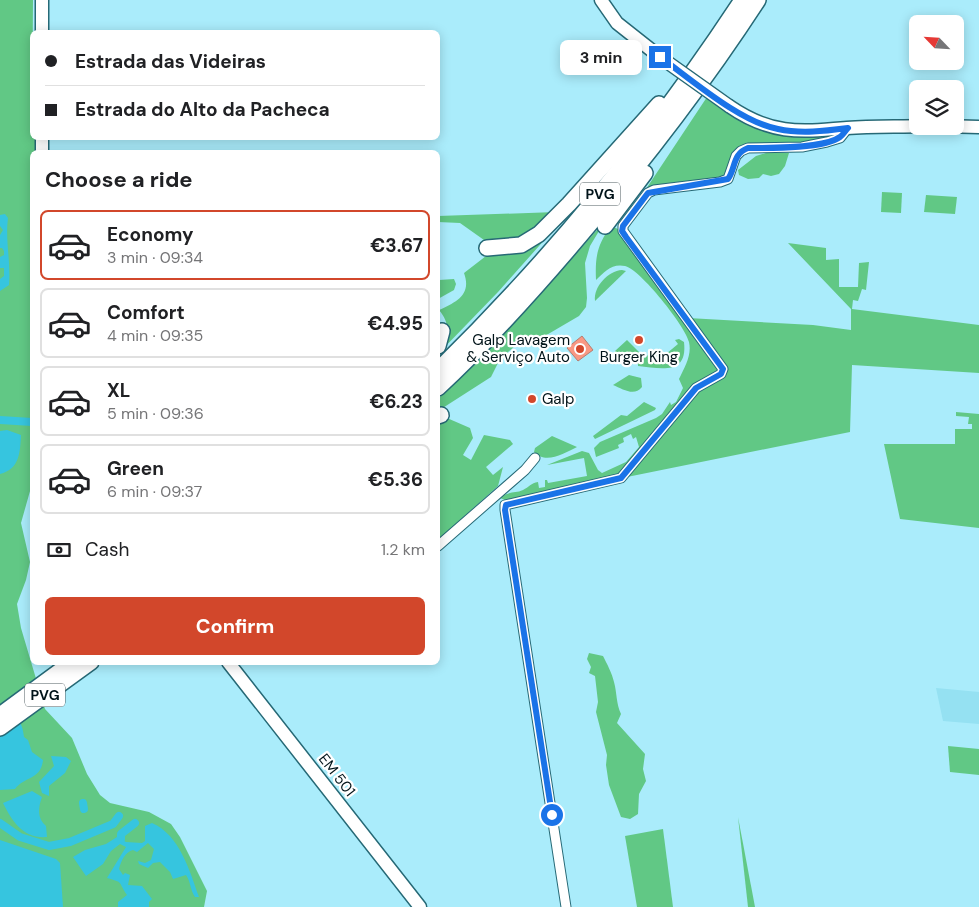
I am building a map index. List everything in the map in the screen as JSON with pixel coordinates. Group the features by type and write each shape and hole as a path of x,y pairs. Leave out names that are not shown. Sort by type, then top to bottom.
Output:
{"highway":[{"name":"PVG","path":"440,368 511,296 576,223 646,136 717,37 752,1"},
{"name":"PVG","path":"440,386 530,294 644,159 695,91 752,1"},
{"path":"605,226 689,114 728,55 752,1"},
{"path":"487,248 522,245 543,231 653,111 717,37"},
{"path":"440,338 442,331"},
{"name":"PVG","path":"0,715 68,665"},
{"name":"PVG","path":"0,728 87,665"}],"street":[{"path":"42,0 42,30"},
{"path":"601,0 617,23 660,57 729,106 755,121 778,129 802,131 909,126"},
{"path":"964,127 979,128"},
{"path":"566,907 505,510 506,505 621,478 696,388 721,374 723,369 622,231 623,226 644,196 654,190 720,182 728,179 736,156 748,148 802,147 840,138 848,128"},
{"path":"440,544 525,470 535,458"},
{"name":"EM 501","path":"230,665 420,907"}],"shaded area":[{"path":"5,214 8,218 9,285 0,291 0,279 4,276 4,268 0,268 0,257 4,255 4,251 0,248 0,235 3,230 0,226 0,215"},
{"path":"7,430 21,435 19,453 18,459 12,468 0,474 0,431"},
{"path":"936,688 979,692 979,724 943,721"},
{"path":"0,705 17,718 22,725 24,737 28,740 32,752 43,760 42,766 36,775 15,789 0,790"},
{"path":"51,756 66,757 71,761 65,773 49,786 49,796 42,793 39,782 54,766"},
{"path":"32,791 42,797 39,813 41,820 46,826 47,837 31,835 19,828 3,803"},
{"path":"152,823 170,836 177,845 188,866 199,897 195,897 193,894 186,875 173,879 170,872 160,862 153,863 148,868 139,864 138,861 145,863 151,860 154,849 148,843 137,852 133,850 128,853 122,860 119,869 123,875 125,873 130,875 128,885 142,886 152,899 149,902 149,907 118,907 118,902 127,895 120,883 107,878 126,847 120,844 111,851 103,864 86,876 73,857 85,850 106,844 117,837 126,842 142,843 145,841 145,826"},
{"path":"0,840 56,859 60,863 63,907 0,907"}],"green space":[{"path":"0,0 33,0 33,30 30,30 30,140 35,140 35,150 30,150 30,491 21,523 30,562 26,580 17,604 21,628 30,658 30,665 32,665 45,709 72,738 87,774 100,795 110,803 149,812 171,824 180,837 207,891 204,907 0,907"},
{"path":"707,97 733,114 840,133 818,142 748,145 722,179 646,189"},
{"path":"766,153 789,153 785,166 779,174 771,176 763,174 759,178 748,179 739,175 738,170 756,156"},
{"path":"882,192 902,193 901,213 881,212"},
{"path":"926,195 957,197 955,214 924,212"},
{"path":"556,212 518,240 494,242 484,240 460,223 440,222 440,216"},
{"path":"564,218 498,292 440,352 447,327 440,310 461,297 466,287 464,273 486,256 499,254"},
{"path":"605,221 590,246 585,263 586,307 579,316 538,340 522,340 500,359 491,377 440,410 440,397 530,306"},
{"path":"611,226 618,229 702,344 719,371 708,377 619,476 505,500 500,498 523,490 538,482 539,488 545,487 545,480 548,483 587,476 584,458 547,465 582,451 589,453 598,470 602,473 626,462 639,447 636,437 633,439 631,434 623,438 624,442 618,445 619,448 596,457 594,448 600,442 662,414 670,402 671,405 676,402 683,388 679,379 689,356 689,342 680,324 662,300 641,277 625,266 612,267 596,280 598,252"},
{"path":"788,243 826,248 826,260 839,259 839,287 858,287 859,263 869,262 866,290 862,289 858,301 853,300 852,309 979,325 979,373 852,365 850,432 627,477 697,389 725,375 688,318 813,325 851,330 851,309"},
{"path":"622,270 626,271 595,301 596,290 602,281 612,273"},
{"path":"454,279 456,284 454,290 440,298 440,280"},
{"path":"679,339 684,342 684,353 682,360 671,368 638,366 638,364 628,362 615,351 627,340 645,358 652,351 660,359 678,344 675,340"},
{"path":"629,375 641,378 642,387 639,390 632,392 613,385"},
{"path":"644,402 656,408 655,410 595,439 593,436 621,415 627,416"},
{"path":"956,412 979,414 979,528 900,519 884,444 955,444 955,429 972,429 972,424 968,424 969,417 956,416"},
{"path":"447,418 470,428 473,438 463,455 471,460 484,435 510,440 513,444 486,467 493,475 503,467 498,486 440,538 440,420"},
{"path":"552,436 577,447 561,455 549,458 539,456 534,452 535,448"},
{"path":"589,653 603,656 613,679 621,714 617,723 645,754 643,769 646,781 639,794 638,814 630,819 621,817 609,785 606,765 607,755 596,712 598,702 595,676 589,673 591,667 587,659"},
{"path":"948,746 979,749 979,775 950,772"},
{"path":"738,817 755,907 748,907"},
{"path":"663,829 673,907 637,907 625,836"}],"building":[{"name":"Galp Lavagem & Serviço Auto","path":"582,336 593,350 578,361 567,348"}],"waterway":[{"path":"0,420 30,422"},
{"path":"83,803 84,809"},
{"path":"0,823 20,837 49,846 70,842 113,824 119,816"},
{"path":"121,839 121,834 135,823"}],"place":[{"name":"Burger King","path":"639,340"},
{"name":"Galp Lavagem & Serviço Auto","path":"580,349"},
{"name":"Galp","path":"532,399"}],"route":[{"path":"552,815 505,510 506,505 621,478 696,388 721,374 723,369 626,237 622,231 623,226 644,196 654,190 720,182 728,179 731,175 736,156 741,151 748,148 779,149 802,147 826,142 840,138 848,128 802,131 778,129 755,121 729,106 660,57"}]}
